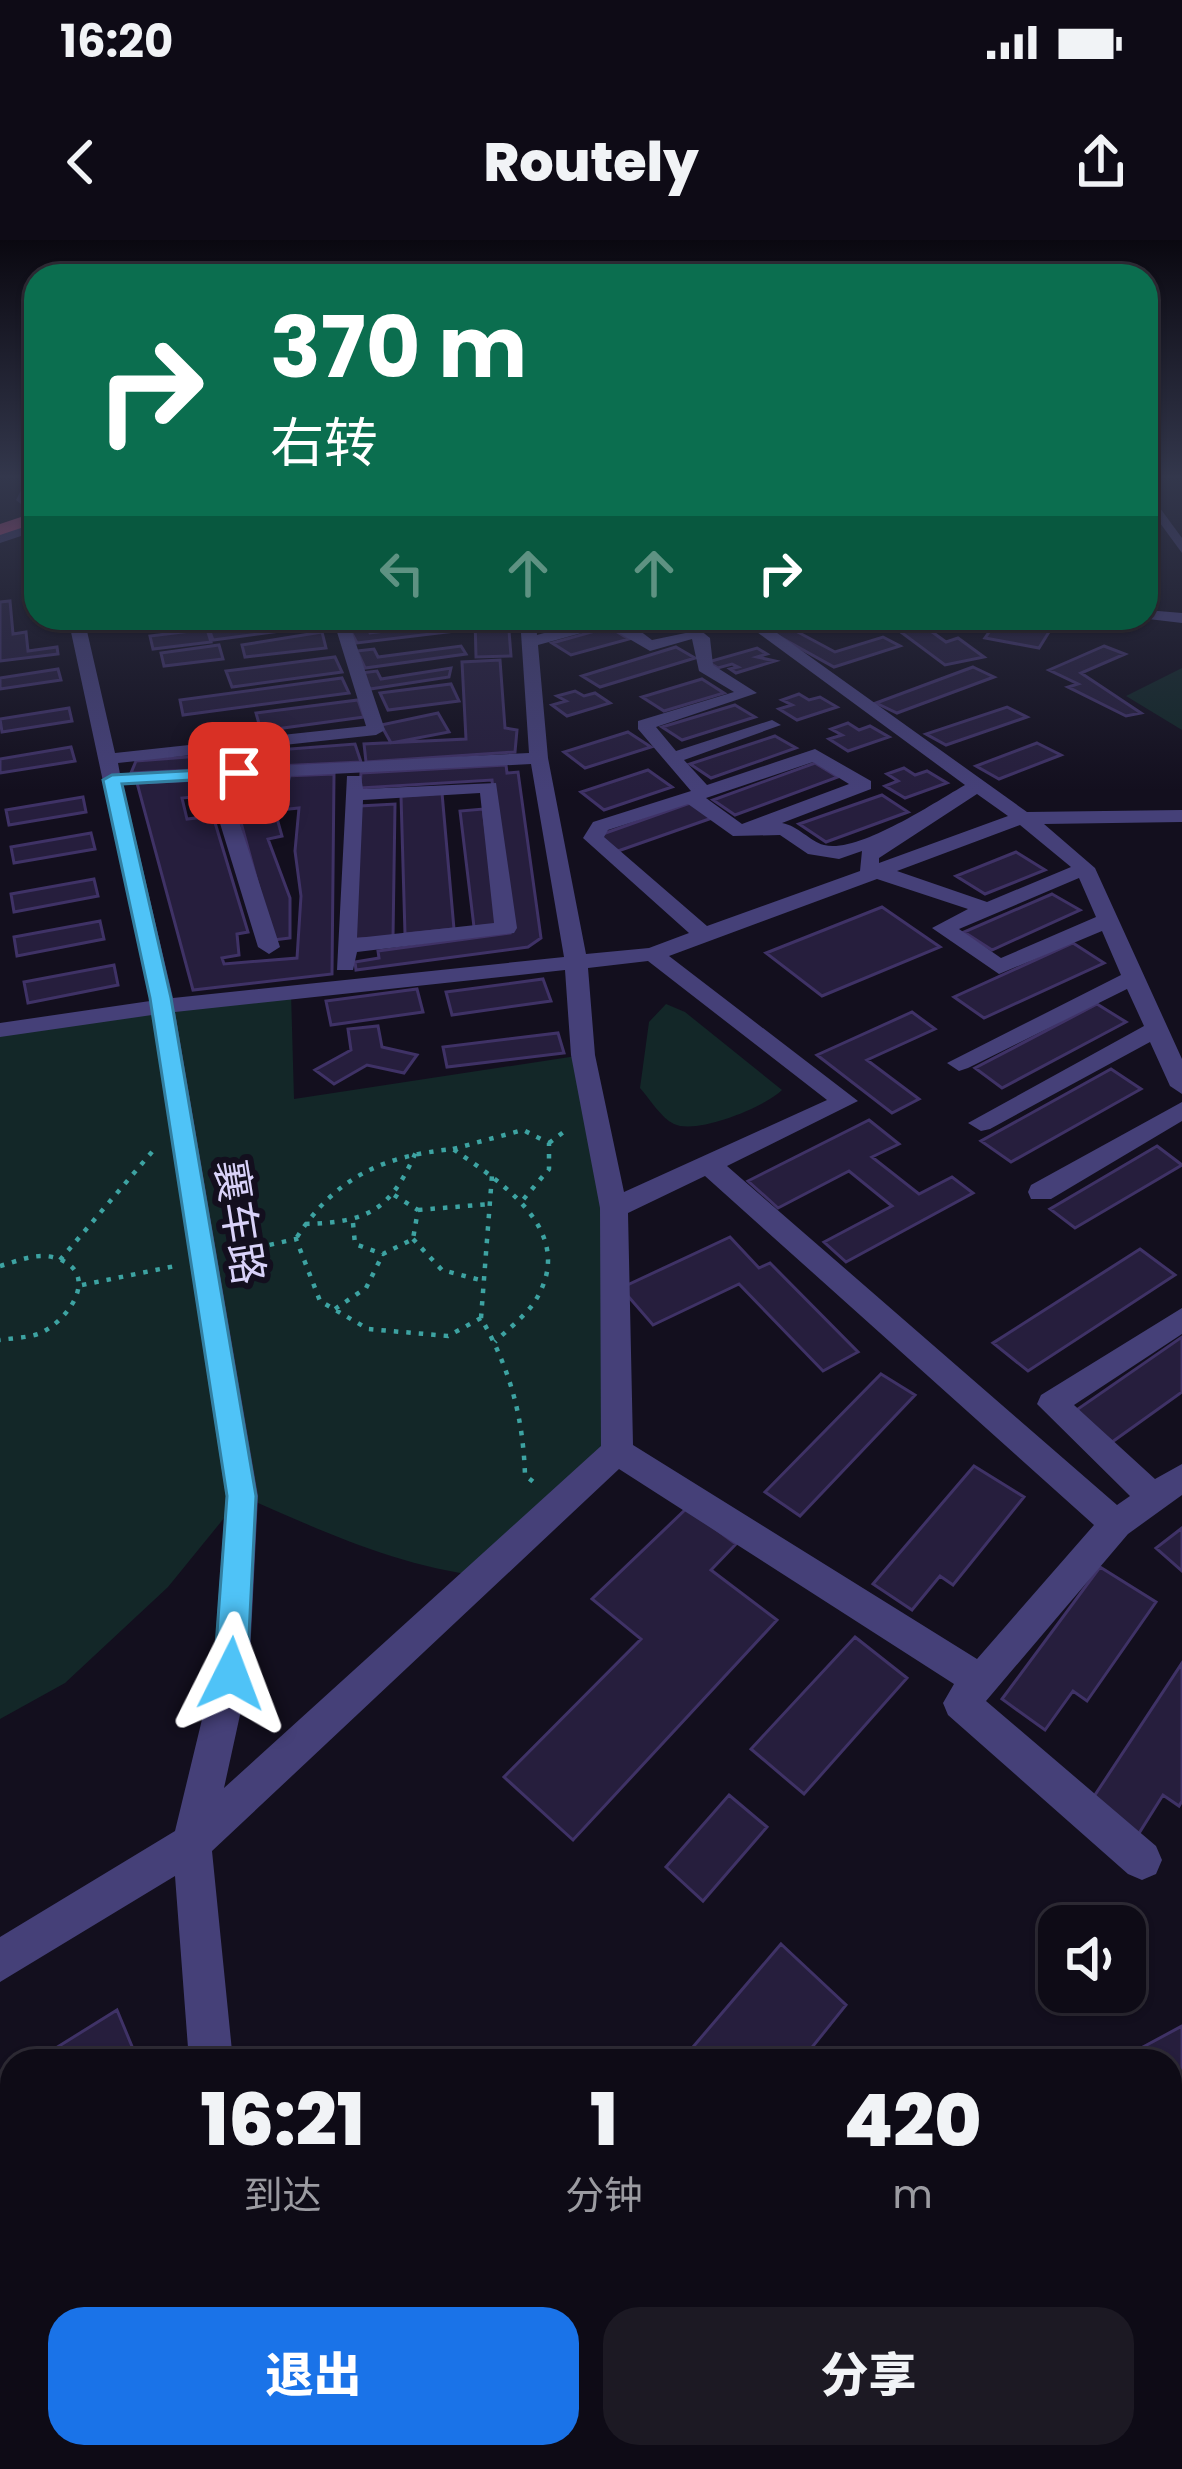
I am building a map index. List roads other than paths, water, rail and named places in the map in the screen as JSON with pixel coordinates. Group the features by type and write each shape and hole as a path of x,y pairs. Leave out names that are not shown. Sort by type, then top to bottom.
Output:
{"street":[{"name":"襄车路","path":"79,630 162,1006 242,1496 231,1674 191,1843 210,2049"},
{"path":"110,769 376,730 345,630"},
{"path":"0,1961 191,1843 617,1450 614,1208 584,1055 576,959 539,758 529,630"},
{"path":"627,630 650,646 694,633 702,638 705,668 748,693 644,725 697,795 740,832 864,785 814,754 697,795 600,826 593,838 704,935"},
{"path":"763,630 1085,868 1182,1086"},
{"path":"672,758 772,725"},
{"path":"110,769 282,771 539,758"},
{"path":"343,986 354,767"},
{"path":"269,946 225,808 278,803 282,771"},
{"path":"874,873 869,856 978,785"},
{"path":"346,946 506,928 489,787 354,795"},
{"path":"0,1030 162,1006 653,954 1022,818 1182,816"},
{"path":"753,827 785,829 815,850 839,853 907,828"},
{"path":"1085,868 944,928 999,967 1108,920"},
{"path":"874,873 988,909"},
{"path":"614,1208 845,1101 653,954"},
{"path":"959,1063 1134,977"},
{"path":"981,1123 1156,1029"},
{"path":"1041,1192 1182,1110"},
{"path":"709,1166 1115,1524"},
{"path":"1153,1497 1052,1404 1182,1319"},
{"path":"617,1450 981,1681"},
{"path":"1142,1860 961,1703 1115,1524 1182,1477"}]}
